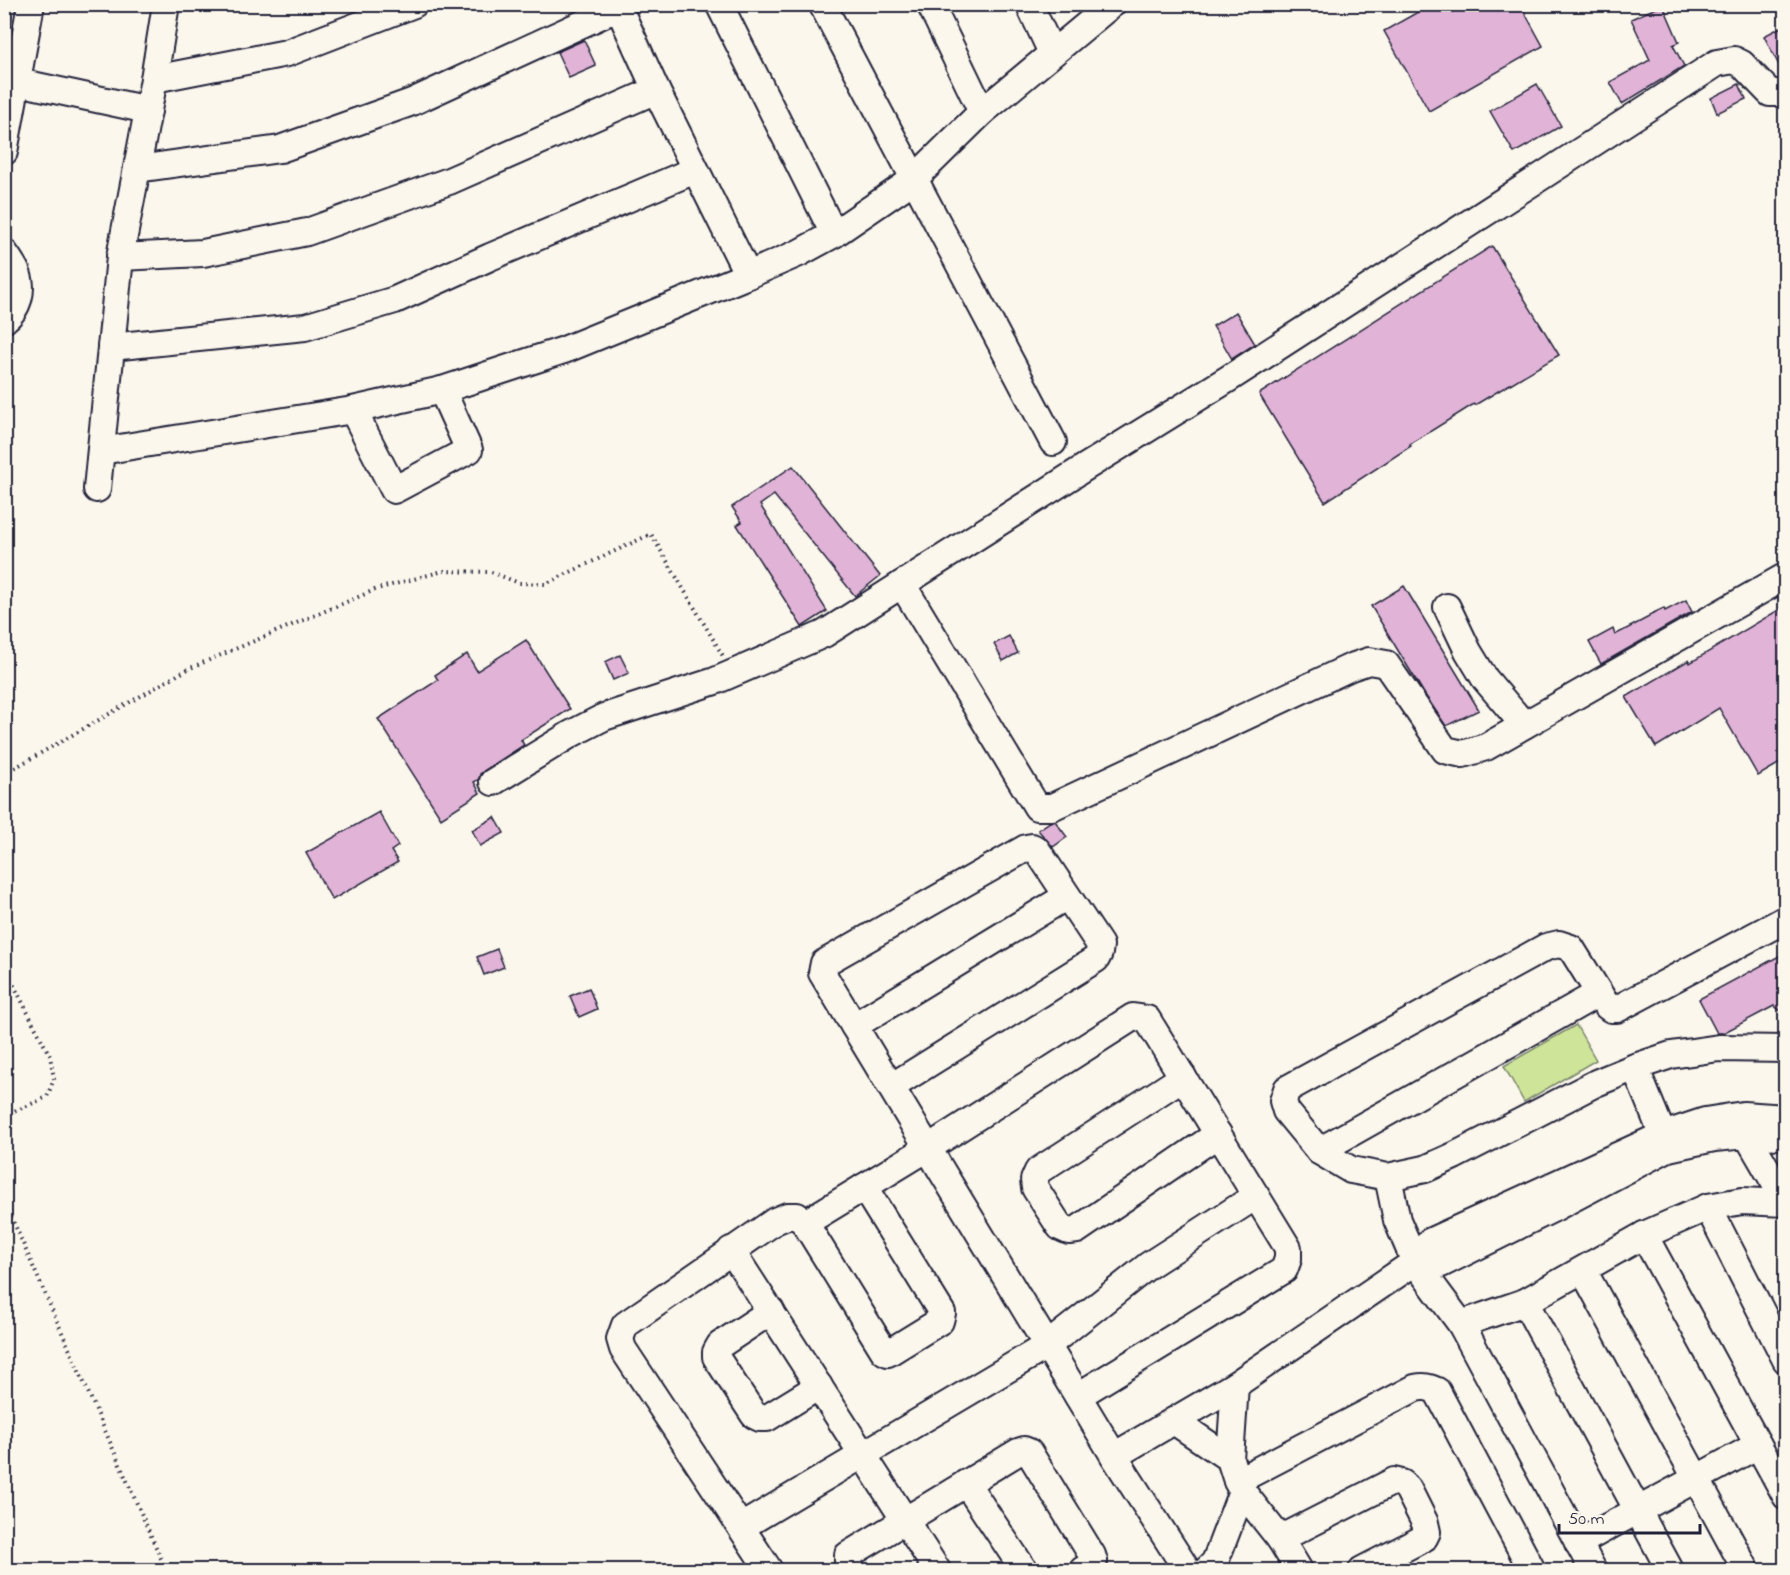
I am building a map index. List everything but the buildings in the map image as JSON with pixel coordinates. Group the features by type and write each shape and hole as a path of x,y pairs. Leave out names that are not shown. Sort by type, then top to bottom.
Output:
{"street":[{"path":"4,152 11,80 31,4"},
{"path":"98,489 120,257 166,4"},
{"path":"154,79 287,53 414,4"},
{"path":"719,4 834,234"},
{"path":"822,4 1053,442"},
{"path":"930,4 982,112"},
{"path":"1029,4 1052,53"},
{"path":"101,452 353,410 442,390 564,350 799,253 834,234 914,180 982,112 1112,4"},
{"path":"137,168 280,149 412,102 618,6 695,170 748,275"},
{"path":"493,782 571,734 604,717 733,673 824,634 1228,379 1717,63 1734,60 1742,64 1770,93 1785,93"},
{"path":"11,80 148,110"},
{"path":"120,257 203,253 307,232 449,181 657,90"},
{"path":"111,347 305,327 395,300 695,170"},
{"path":"4,252 18,274 20,293 14,312 4,320"},
{"path":"353,410 394,490 469,450 442,390"},
{"path":"902,584 1037,807 1052,807 1351,667 1370,661 1386,664 1445,750 1463,754 1486,747 1785,576"},
{"path":"1447,607 1468,651 1485,679 1524,725"},
{"path":"891,1087 1096,959 1100,945 1037,850 1032,847 1026,848 824,963 822,973 1114,1456 1187,1570"},
{"path":"854,1026 1067,896"},
{"path":"1785,919 1617,1009 1607,1006 1571,948 1559,945 1546,947 1287,1089 1283,1101 1286,1111 1319,1151 1352,1170 1388,1177 1425,1169 1444,1161 1596,1083 1635,1066 1671,1055 1719,1047 1785,1049"},
{"path":"1319,1151 1599,993"},
{"path":"805,1223 928,1148 1133,1017 1147,1019 1288,1248 1288,1259 1284,1270 1078,1396"},
{"path":"1635,1066 1665,1142"},
{"path":"1183,1077 1038,1171 1034,1180 1035,1188 1060,1227 1069,1231 1077,1230 1218,1134"},
{"path":"1114,1456 1235,1385 1415,1262 1429,1242 1551,1198 1665,1142 1714,1138 1745,1125 1785,1118"},
{"path":"1745,1125 1785,1136"},
{"path":"1461,1324 1525,1302 1644,1235 1708,1207 1742,1201 1785,1202 1745,1125"},
{"path":"1388,1177 1397,1220 1415,1262 1461,1324 1593,1570"},
{"path":"769,1570 623,1349 620,1339 625,1325 731,1250 775,1221 787,1216 797,1216 805,1223 884,1351 888,1353 940,1322 942,1312 864,1188"},
{"path":"741,1527 1048,1345 1149,1265 1256,1196"},
{"path":"1708,1207 1785,1360"},
{"path":"1644,1235 1785,1496"},
{"path":"731,1250 937,1570"},
{"path":"1583,1270 1746,1570"},
{"path":"1525,1302 1670,1570"},
{"path":"771,1311 720,1346 716,1357 754,1415 760,1418 767,1418 819,1386"},
{"path":"1214,1568 1237,1477 1235,1385"},
{"path":"1237,1477 1415,1388 1429,1387 1437,1391 1524,1568"},
{"path":"1174,1421 1237,1477 1299,1570"},
{"path":"1578,1543 1758,1445"},
{"path":"852,1570 848,1564 848,1554 1024,1450 1029,1452 1092,1555 1094,1562 1083,1570"},
{"path":"1280,1539 1394,1481 1402,1483 1408,1489 1425,1523 1427,1532 1424,1538 1362,1570"},
{"path":"966,1483 1024,1570"}],"path":[{"path":"4,774 188,669 377,589 442,571 491,572 519,583 545,584 651,534 733,673"},
{"path":"4,963 50,1056 54,1079 46,1097 4,1116"},
{"path":"4,1200 166,1570"}],"green space":[{"path":"1576,1025 1596,1060 1524,1102 1504,1066"}]}
